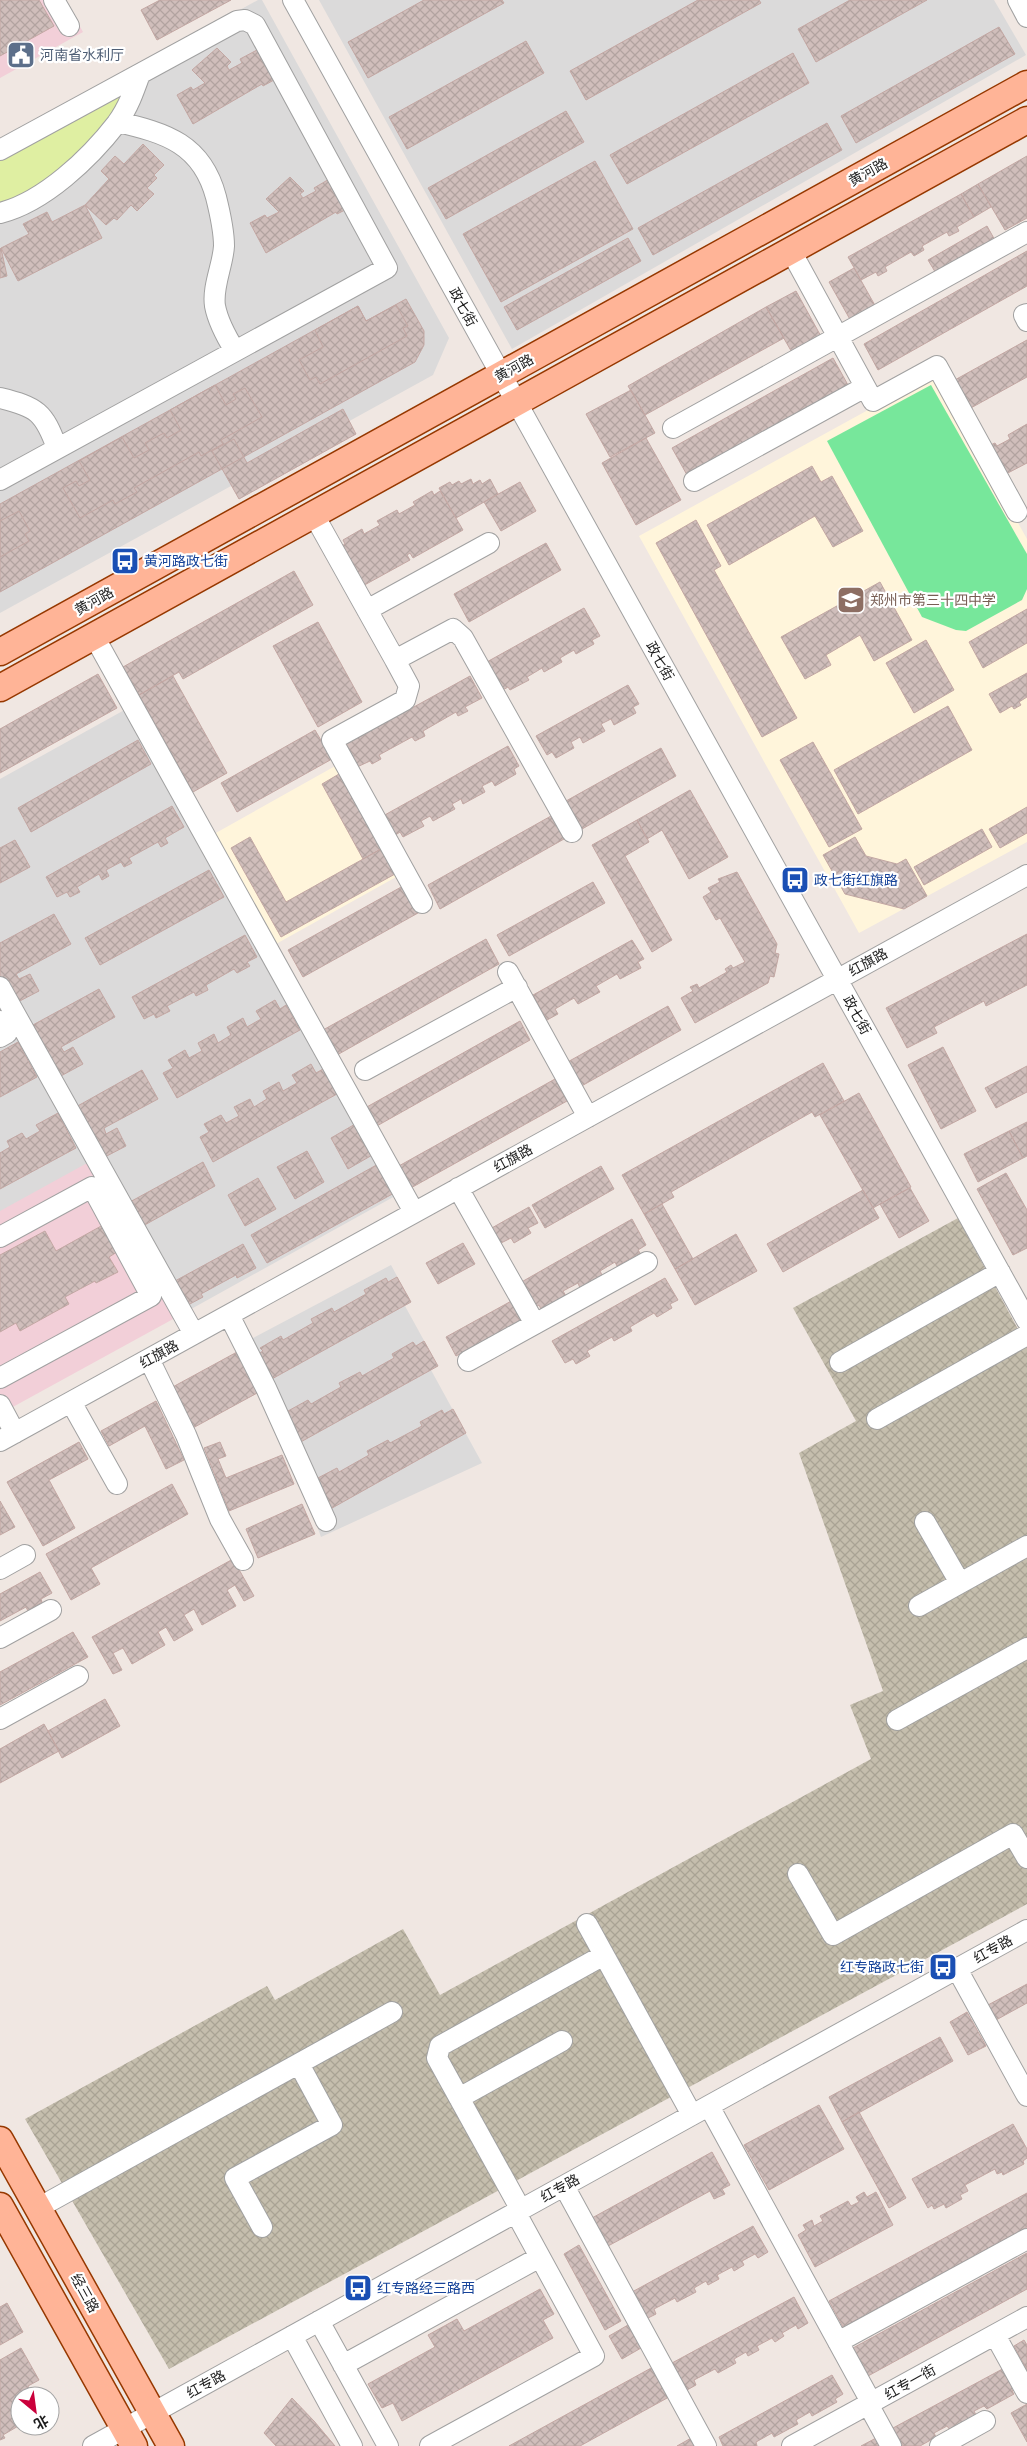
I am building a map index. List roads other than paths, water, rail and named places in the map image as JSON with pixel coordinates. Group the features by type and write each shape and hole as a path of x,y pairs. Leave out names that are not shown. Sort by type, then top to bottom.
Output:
{"main road":[{"name":"黄河路","path":"0,652 1027,84"},
{"path":"0,688 1027,120"},
{"name":"经三路","path":"0,2140 171,2446"},
{"path":"0,2206 129,2437"}],"street":[{"path":"54,0 69,26"},
{"name":"政七街","path":"293,0 1027,1321"},
{"path":"1018,0 1027,17"},
{"path":"0,150 238,21 245,20 255,25 388,268 0,480"},
{"path":"0,213 26,204 62,179 96,148 118,122 131,100 140,74"},
{"path":"118,122 150,129 188,149 200,159 212,182 220,212 224,246 215,305 219,320 235,351"},
{"path":"673,428 1027,232"},
{"path":"791,251 873,401 937,366 1017,512"},
{"path":"1027,314 1024,315 1027,321"},
{"path":"694,481 865,386"},
{"path":"0,398 21,403 39,412 50,428 58,448"},
{"path":"314,515 409,686 405,700 332,740 422,904"},
{"path":"367,610 489,543"},
{"path":"394,660 447,632 457,631 463,638 572,832"},
{"path":"94,636 414,1212"},
{"name":"红旗路","path":"7,1437 1027,875"},
{"path":"365,1070 512,979 588,1117"},
{"path":"0,987 194,1334"},
{"path":"0,1021 7,1033 0,1037"},
{"path":"0,1237 92,1187 151,1296 0,1378"},
{"path":"458,1188 535,1324"},
{"path":"468,1361 647,1262"},
{"path":"840,1362 1000,1272"},
{"path":"228,1315 266,1388 326,1522"},
{"path":"877,1419 1027,1335"},
{"path":"149,1359 186,1436 220,1519 243,1560"},
{"path":"71,1402 117,1484"},
{"path":"0,1406 7,1437"},
{"path":"925,1522 960,1583"},
{"path":"919,1606 1027,1546"},
{"path":"0,1569 25,1555"},
{"path":"0,1638 51,1610"},
{"path":"896,1720 1027,1648"},
{"path":"0,1719 78,1676"},
{"path":"798,1874 833,1935 1013,1834 1027,1858"},
{"path":"587,1924 604,1955 701,2110 838,2342 891,2446"},
{"name":"红专路","path":"93,2446 129,2437 152,2413 1027,1930"},
{"path":"430,2446 594,2356 540,2257 518,2211 437,2058 440,2046 604,1955"},
{"path":"957,1969 1027,2096"},
{"path":"38,2208 392,2012"},
{"path":"459,2098 562,2040"},
{"path":"262,2227 235,2178 332,2125 298,2064"},
{"path":"564,2186 706,2446"},
{"path":"838,2342 1027,2239"},
{"path":"344,2365 540,2257"},
{"name":"红专一街","path":"792,2446 1027,2317"},
{"path":"320,2321 388,2446"},
{"path":"995,2335 1027,2393"},
{"path":"292,2336 352,2446"},
{"path":"940,2446 971,2439 985,2421"}],"place":[{"name":"河南省水利厅","path":"21,55"},
{"name":"黄河路政七街","path":"125,561"},
{"name":"郑州市第三十四中学","path":"851,600"},
{"name":"政七街红旗路","path":"795,880"},
{"name":"红专路政七街","path":"943,1967"},
{"name":"红专路经三路西","path":"358,2288"}]}
